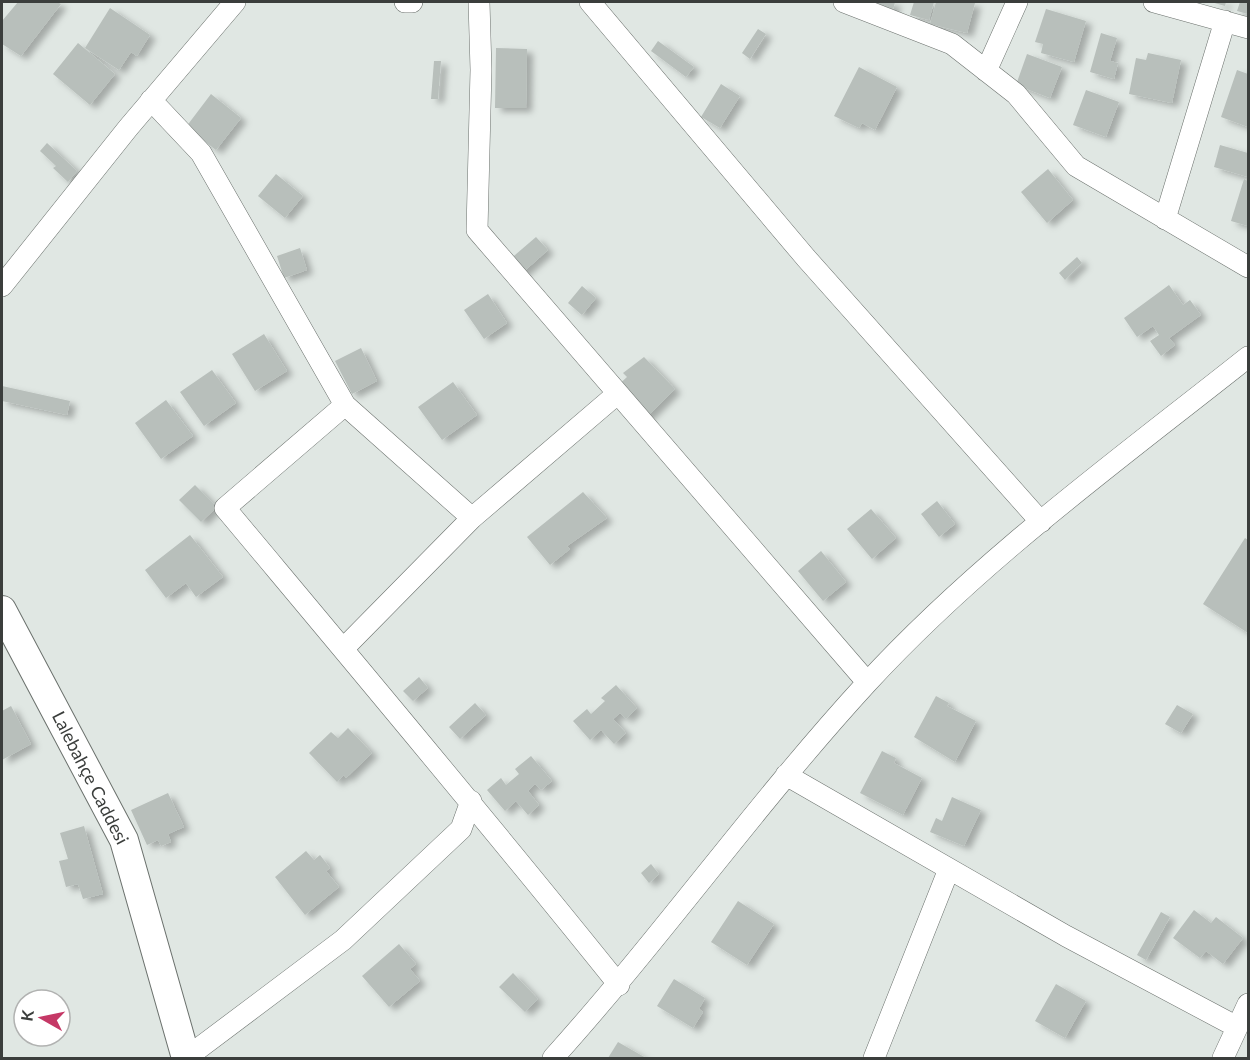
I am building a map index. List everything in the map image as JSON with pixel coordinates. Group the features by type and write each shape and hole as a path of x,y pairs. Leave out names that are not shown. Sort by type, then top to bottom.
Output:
{"street":[{"path":"2,286 151,100 235,2"},
{"path":"405,2 412,2"},
{"path":"479,2 481,70 477,230 867,682"},
{"path":"590,2 806,258 1041,522"},
{"path":"844,2 952,44 1016,94 1076,166 1248,267"},
{"path":"986,71 1017,2"},
{"path":"1154,2 1248,28"},
{"path":"1165,219 1225,21"},
{"path":"151,100 201,153 345,405 472,518"},
{"path":"553,1059 619,985 786,775 867,682 992,560 1248,357"},
{"path":"343,649 472,518 617,394"},
{"path":"345,405 225,508 471,801 619,985"},
{"name":"Lalebahçe Caddesi","path":"2,610 124,840 186,1058"},
{"path":"786,775 1066,936 1238,1027"},
{"path":"186,1058 343,940 460,829 471,801"},
{"path":"874,1059 949,868"},
{"path":"1223,1059 1248,1004"}],"building":[{"path":"18,2 57,2 61,4 21,56 2,44 2,21"},
{"path":"860,2 895,2 892,14"},
{"path":"914,2 934,2 929,20 910,15"},
{"path":"936,2 975,3 967,33 930,24"},
{"path":"1211,2 1226,2 1225,6"},
{"path":"1240,2 1248,2 1248,14 1237,11"},
{"path":"110,8 150,35 137,56 131,52 119,70 85,48"},
{"path":"1046,9 1086,21 1074,62 1041,53 1043,44 1035,42"},
{"path":"758,29 766,34 750,59 742,53"},
{"path":"1101,33 1117,38 1110,61 1118,63 1114,79 1090,72"},
{"path":"658,41 694,67 686,77 651,51"},
{"path":"78,43 115,74 90,105 53,74"},
{"path":"496,48 527,49 526,108 495,108"},
{"path":"1148,53 1181,60 1172,103 1129,94 1136,58 1146,60"},
{"path":"1027,54 1062,67 1050,98 1016,85"},
{"path":"434,61 441,61 438,99 431,99"},
{"path":"859,67 897,87 875,130 862,123 859,128 834,116"},
{"path":"1237,70 1248,74 1248,127 1221,117"},
{"path":"721,84 740,96 720,128 701,117"},
{"path":"1086,90 1119,102 1106,137 1073,125"},
{"path":"211,94 241,118 216,150 186,127"},
{"path":"47,143 77,171 68,182 53,168 56,166 40,151"},
{"path":"1220,145 1248,153 1248,177 1214,167"},
{"path":"1048,169 1073,200 1047,223 1021,192"},
{"path":"276,174 303,196 285,218 258,196"},
{"path":"1244,179 1248,181 1248,226 1231,221"},
{"path":"536,237 548,250 520,275 508,261"},
{"path":"300,248 307,270 284,278 277,256"},
{"path":"1077,257 1082,263 1065,280 1059,273"},
{"path":"1169,285 1183,305 1190,300 1201,315 1169,338 1175,345 1161,356 1150,341 1159,335 1153,326 1137,337 1124,318"},
{"path":"582,286 596,298 582,315 568,303"},
{"path":"488,294 507,323 484,339 464,310"},
{"path":"264,334 287,371 255,391 232,354"},
{"path":"361,348 377,381 352,394 335,361"},
{"path":"644,357 675,389 645,419 614,389 627,377 623,373"},
{"path":"212,370 236,403 204,426 180,392"},
{"path":"453,382 477,415 442,440 418,407"},
{"path":"2,386 70,401 67,415 2,401"},
{"path":"166,400 193,436 161,459 135,423"},
{"path":"195,485 217,507 201,522 179,500"},
{"path":"583,492 607,518 567,546 570,549 550,565 527,537"},
{"path":"937,501 955,524 939,537 921,514"},
{"path":"871,509 896,538 872,559 847,529"},
{"path":"190,535 223,577 196,597 186,583 166,598 145,570"},
{"path":"1245,538 1248,540 1248,633 1203,604"},
{"path":"821,551 846,582 823,601 798,571"},
{"path":"419,677 428,688 413,701 403,691"},
{"path":"616,685 637,708 626,719 620,713 613,719 626,733 614,744 601,730 590,740 573,721 587,709 591,714 605,701 601,698"},
{"path":"936,696 949,703 947,706 976,721 955,762 914,737"},
{"path":"475,703 486,715 460,739 449,727"},
{"path":"1177,705 1193,714 1181,733 1165,724"},
{"path":"11,706 31,744 2,760 2,711"},
{"path":"348,728 372,753 346,778 344,775 337,782 309,753 331,732 338,738"},
{"path":"882,751 896,758 894,763 922,778 903,815 860,793"},
{"path":"531,756 552,781 541,790 535,784 528,791 539,805 528,815 516,801 505,811 487,790 501,778 506,785 519,774 515,769"},
{"path":"168,793 184,827 168,834 171,842 161,846 158,840 147,845 131,810"},
{"path":"952,797 981,810 964,846 930,832 936,818 942,821"},
{"path":"84,826 103,894 83,899 78,884 66,887 59,861 68,859 60,833"},
{"path":"306,851 314,860 320,855 330,868 326,871 339,887 305,915 275,877"},
{"path":"651,864 659,874 649,883 641,873"},
{"path":"738,901 774,924 747,965 711,942"},
{"path":"1194,910 1211,923 1216,917 1243,938 1223,964 1206,951 1200,958 1173,938"},
{"path":"1161,912 1170,917 1146,960 1137,955"},
{"path":"399,944 416,964 410,969 420,981 389,1007 362,976"},
{"path":"513,973 538,999 525,1012 499,987"},
{"path":"674,979 705,998 699,1009 703,1012 693,1028 657,1006"},
{"path":"1056,984 1086,1001 1065,1038 1035,1021"},
{"path":"618,1042 646,1058 608,1058"}]}
